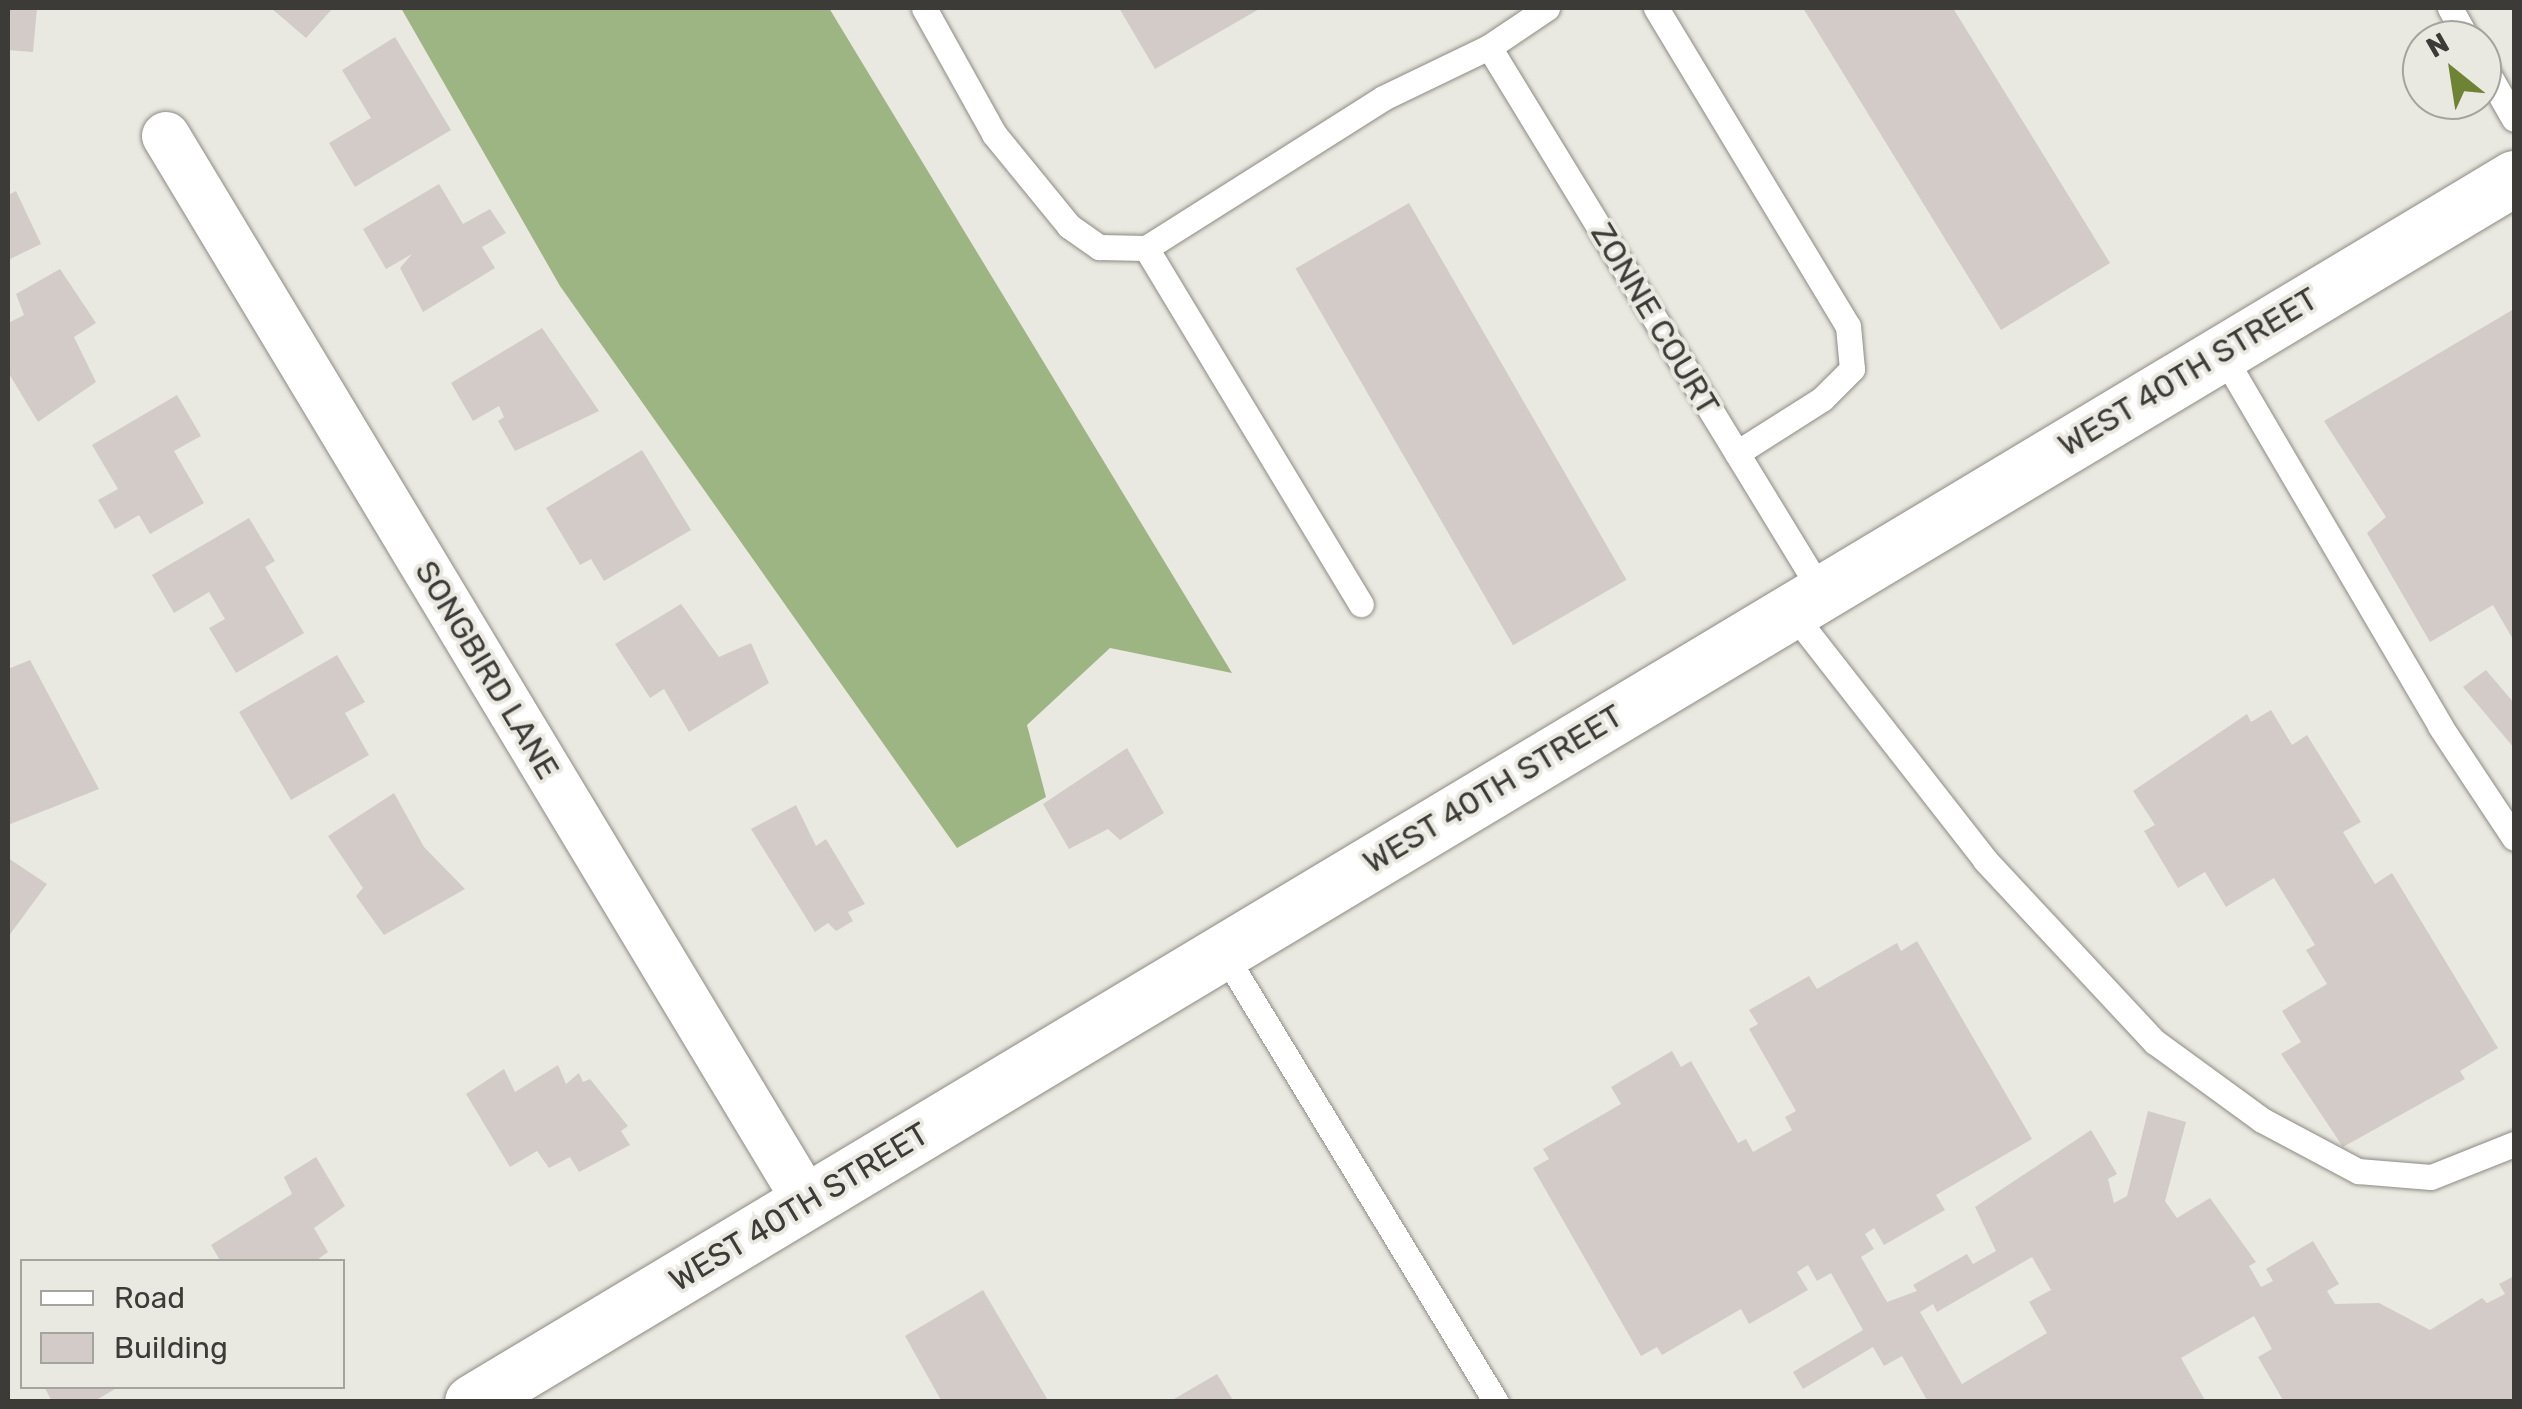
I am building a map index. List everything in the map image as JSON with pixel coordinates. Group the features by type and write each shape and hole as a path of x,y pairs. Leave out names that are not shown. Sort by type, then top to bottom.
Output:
{"street":[{"name":"SONGBIRD LANE","path":"166,136 808,1203"},
{"name":"WEST 40TH STREET","path":"472,1402 2514,178"}],"lane":[{"path":"924,8 994,134 1068,226 1098,247 1146,248 1383,98 1489,46 1547,8"},
{"path":"1656,8 1848,326 1852,369 1822,399 1737,453"},
{"name":"ZONNE COURT","path":"1489,46 1737,453 1806,600 1985,860 2155,1042 2262,1120 2358,1170 2431,1177 2514,1144"},
{"path":"1146,248 1361,604"},
{"path":"2221,352 2440,726 2514,838"},
{"path":"1223,952 1496,1402"}],"green space":[{"path":"401,8 829,8 1232,673 1110,648 1027,725 1046,797 957,848 560,286"}],"building":[{"path":"8,8 37,8 33,52 8,50"},
{"path":"271,8 333,8 306,38"},
{"path":"1119,8 1261,8 1155,69"},
{"path":"1803,8 1953,8 2110,263 2001,330"},
{"path":"395,37 451,130 355,187 329,143 371,118 342,70"},
{"path":"439,184 463,224 490,209 506,233 482,247 495,268 423,312 400,268 412,254 386,269 363,229"},
{"path":"16,191 41,244 8,260 8,195"},
{"path":"1409,203 1626,580 1513,645 1296,268"},
{"path":"60,269 96,323 74,337 96,382 38,422 8,372 8,323 24,315 16,294"},
{"path":"2514,309 2514,641 2493,605 2430,642 2367,533 2386,517 2324,421"},
{"path":"542,328 599,411 515,451 498,421 504,417 499,406 473,421 451,383"},
{"path":"177,395 201,436 174,451 204,503 150,534 139,515 115,529 98,500 118,489 92,445"},
{"path":"642,450 691,530 604,581 591,559 580,565 546,508"},
{"path":"249,518 275,561 265,567 304,633 236,673 209,628 225,619 209,592 174,613 152,575"},
{"path":"681,604 719,657 751,643 769,683 689,732 664,689 650,698 615,644"},
{"path":"337,655 365,702 345,713 369,755 291,800 239,712"},
{"path":"30,660 99,789 8,825 8,669"},
{"path":"2486,670 2514,703 2514,748 2463,687"},
{"path":"2271,710 2292,745 2307,735 2361,822 2343,832 2375,884 2392,873 2498,1048 2460,1071 2465,1079 2343,1147 2281,1054 2301,1042 2282,1011 2327,984 2306,950 2315,945 2274,878 2226,907 2205,872 2178,888 2144,831 2155,825 2133,791 2247,714 2251,722"},
{"path":"1127,748 1164,813 1120,840 1108,829 1069,849 1043,804"},
{"path":"394,793 424,847 465,889 384,935 356,896 363,888 328,836"},
{"path":"796,805 816,846 826,839 865,904 848,912 853,921 836,931 828,923 815,932 751,829"},
{"path":"8,858 47,884 8,937"},
{"path":"1917,941 2032,1139 1936,1195 1945,1210 1884,1245 1874,1228 1865,1234 1874,1249 1861,1257 1887,1302 1917,1291 1913,1285 1967,1254 1973,1264 1996,1251 1975,1207 2091,1130 2117,1174 2108,1179 2114,1203 2127,1196 2148,1111 2186,1122 2165,1201 2177,1218 2210,1198 2256,1262 2249,1266 2261,1287 2273,1281 2266,1269 2313,1241 2339,1284 2327,1291 2335,1304 2379,1303 2430,1330 2482,1298 2487,1303 2505,1294 2499,1284 2514,1276 2514,1402 2284,1402 2258,1357 2272,1349 2254,1316 2181,1358 2206,1402 1928,1402 1902,1356 1884,1366 1873,1347 1803,1389 1793,1372 1863,1330 1831,1273 1817,1281 1808,1265 1797,1272 1808,1290 1749,1324 1741,1309 1662,1355 1657,1347 1641,1356 1533,1168 1549,1159 1543,1149 1621,1104 1611,1087 1672,1051 1681,1067 1691,1061 1738,1143 1746,1139 1753,1152 1792,1130 1785,1117 1796,1111 1749,1029 1758,1024 1749,1010 1809,976 1817,989 1897,943 1901,951","holes":["2032,1257 2051,1290 2029,1302 2047,1333 1962,1384 1920,1312 1933,1304 1937,1312"]},
{"path":"558,1065 566,1084 579,1073 583,1082 590,1079 628,1126 621,1131 630,1145 579,1172 570,1157 549,1168 537,1151 510,1167 466,1094 504,1069 515,1092"},
{"path":"316,1157 345,1206 314,1228 328,1252 318,1259 219,1259 211,1245 292,1194 284,1177"},
{"path":"983,1290 1049,1402 942,1402 905,1336"},
{"path":"1217,1374 1234,1402 1169,1402"},
{"path":"46,1389 115,1389 93,1402 52,1402"}]}
